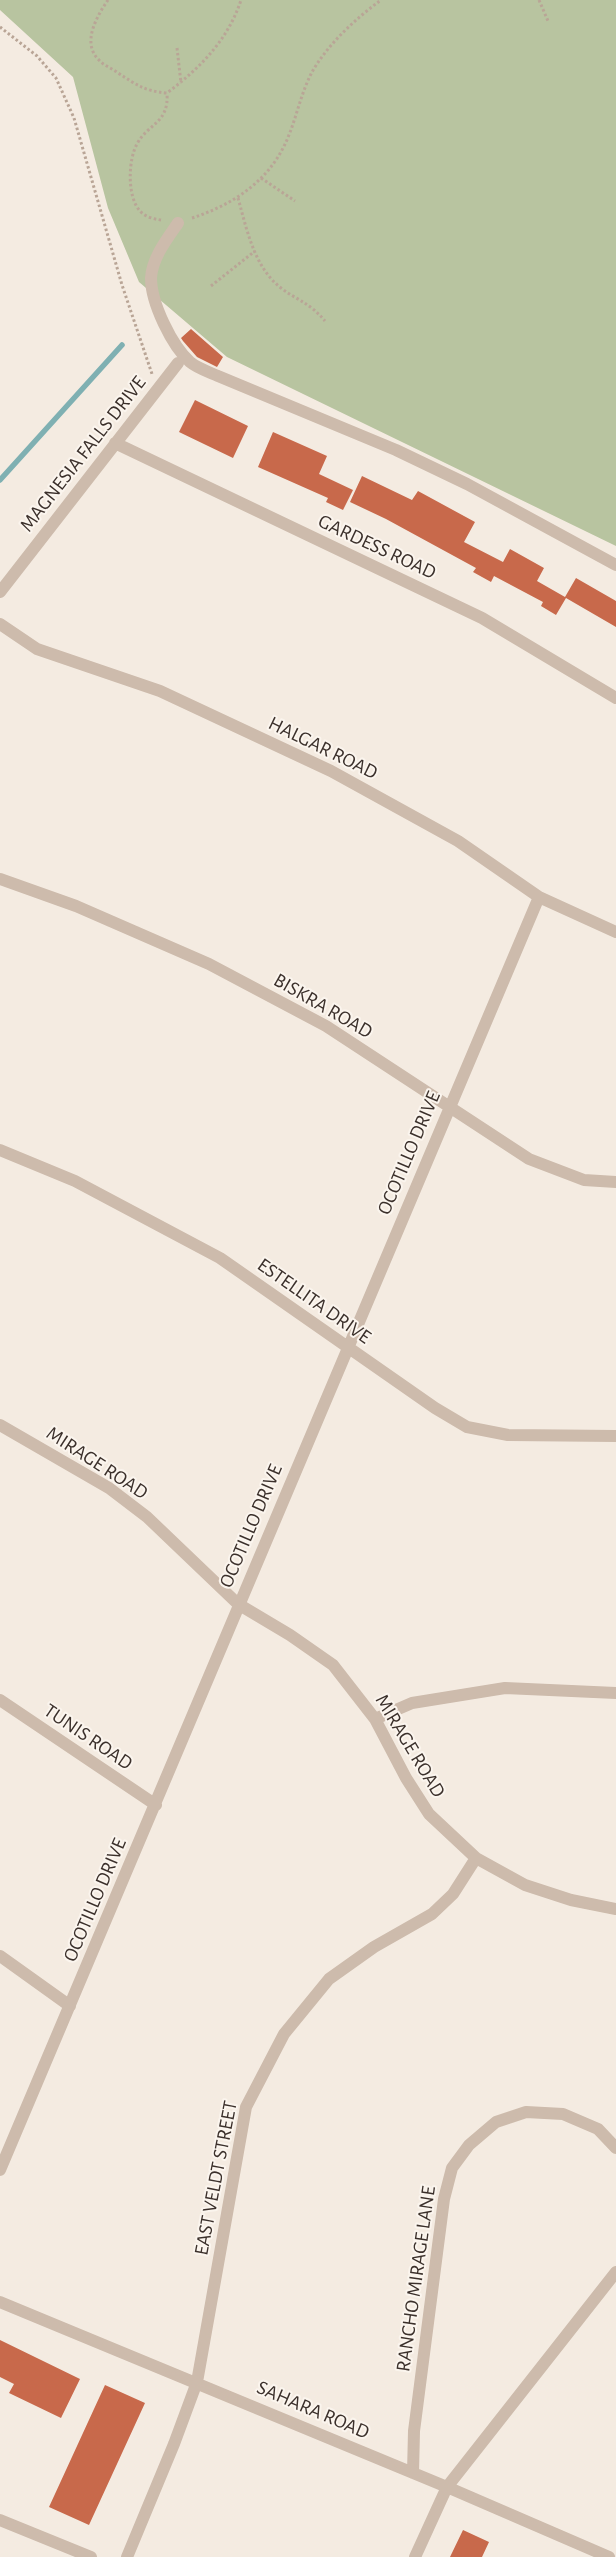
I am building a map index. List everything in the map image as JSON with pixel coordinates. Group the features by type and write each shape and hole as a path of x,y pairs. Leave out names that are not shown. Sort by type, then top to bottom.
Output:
{"street":[{"path":"178,223 158,251 151,278 156,306 172,340 190,362 218,376 369,439 467,484 616,565"},
{"name":"MAGNESIA FALLS DRIVE","path":"0,592 178,363"},
{"name":"GARDESS ROAD","path":"115,443 482,618 616,698"},
{"name":"HALGAR ROAD","path":"0,624 37,649 160,691 331,771 458,841 539,897 616,932"},
{"name":"BISKRA ROAD","path":"0,879 76,906 209,964 326,1026 529,1159 584,1180 616,1182"},
{"name":"OCOTILLO DRIVE","path":"0,2170 156,1806 238,1604 539,897"},
{"name":"ESTELLITA DRIVE","path":"0,1150 75,1181 220,1258 435,1408 466,1427 508,1435 616,1436"},
{"name":"MIRAGE ROAD","path":"0,1425 108,1488 147,1518 238,1604 290,1635 333,1665 375,1719 406,1778 429,1814 476,1858 525,1885 571,1900 616,1909"},
{"path":"375,1719 412,1703 505,1688 616,1693"},
{"name":"TUNIS ROAD","path":"0,1700 156,1806"},
{"name":"EAST VELDT STREET","path":"127,2557 174,2444 197,2382 246,2107 284,2034 329,1979 374,1947 432,1914 453,1894 476,1858"},
{"path":"0,1956 70,2006"},
{"name":"RANCHO MIRAGE LANE","path":"413,2473 414,2431 426,2334 444,2199 452,2168 469,2145 496,2122 526,2112 563,2114 598,2129 616,2148"},
{"path":"415,2557 447,2487 616,2272"},
{"name":"SAHARA ROAD","path":"0,2302 197,2382 609,2557"},
{"path":"0,2520 91,2557"}],"path":[{"path":"108,0 93,28 91,46 94,53 102,63 142,89 167,93 181,83 209,57 226,34 236,16 241,0"},
{"path":"167,93 168,102 164,114 154,127 140,138 131,155 130,176 139,211 153,219 178,223 207,213 238,198 253,187 286,144 304,91 316,68 338,39 381,0"},
{"path":"538,0 548,21"},
{"path":"0,27 37,56 56,78 74,118 122,285 158,388"},
{"path":"177,48 181,83"},
{"path":"261,178 295,202"},
{"path":"238,198 255,251 264,270 274,282 306,302 325,321"},
{"path":"211,286 255,251"}],"green space":[{"path":"0,0 616,0 616,546 227,357 139,282 108,208 73,77 0,10"}],"building":[{"path":"191,329 223,357 217,367 197,357 183,341 181,338"},
{"path":"195,400 248,426 233,458 179,432"},
{"path":"273,432 327,456 319,474 353,490 343,510 326,502 328,498 258,467"},
{"path":"362,476 412,500 418,491 475,522 464,542 503,562 510,549 544,568 537,581 565,597 576,578 616,601 616,627 566,598 556,615 541,606 543,602 494,576 491,582 473,572 476,568 386,519 350,502"},
{"path":"0,2340 80,2379 61,2418 9,2393 14,2384 0,2377"},
{"path":"105,2385 145,2403 89,2525 49,2507"},
{"path":"463,2530 489,2542 482,2557 450,2557"}],"waterway":[{"path":"0,480 122,345"}]}
